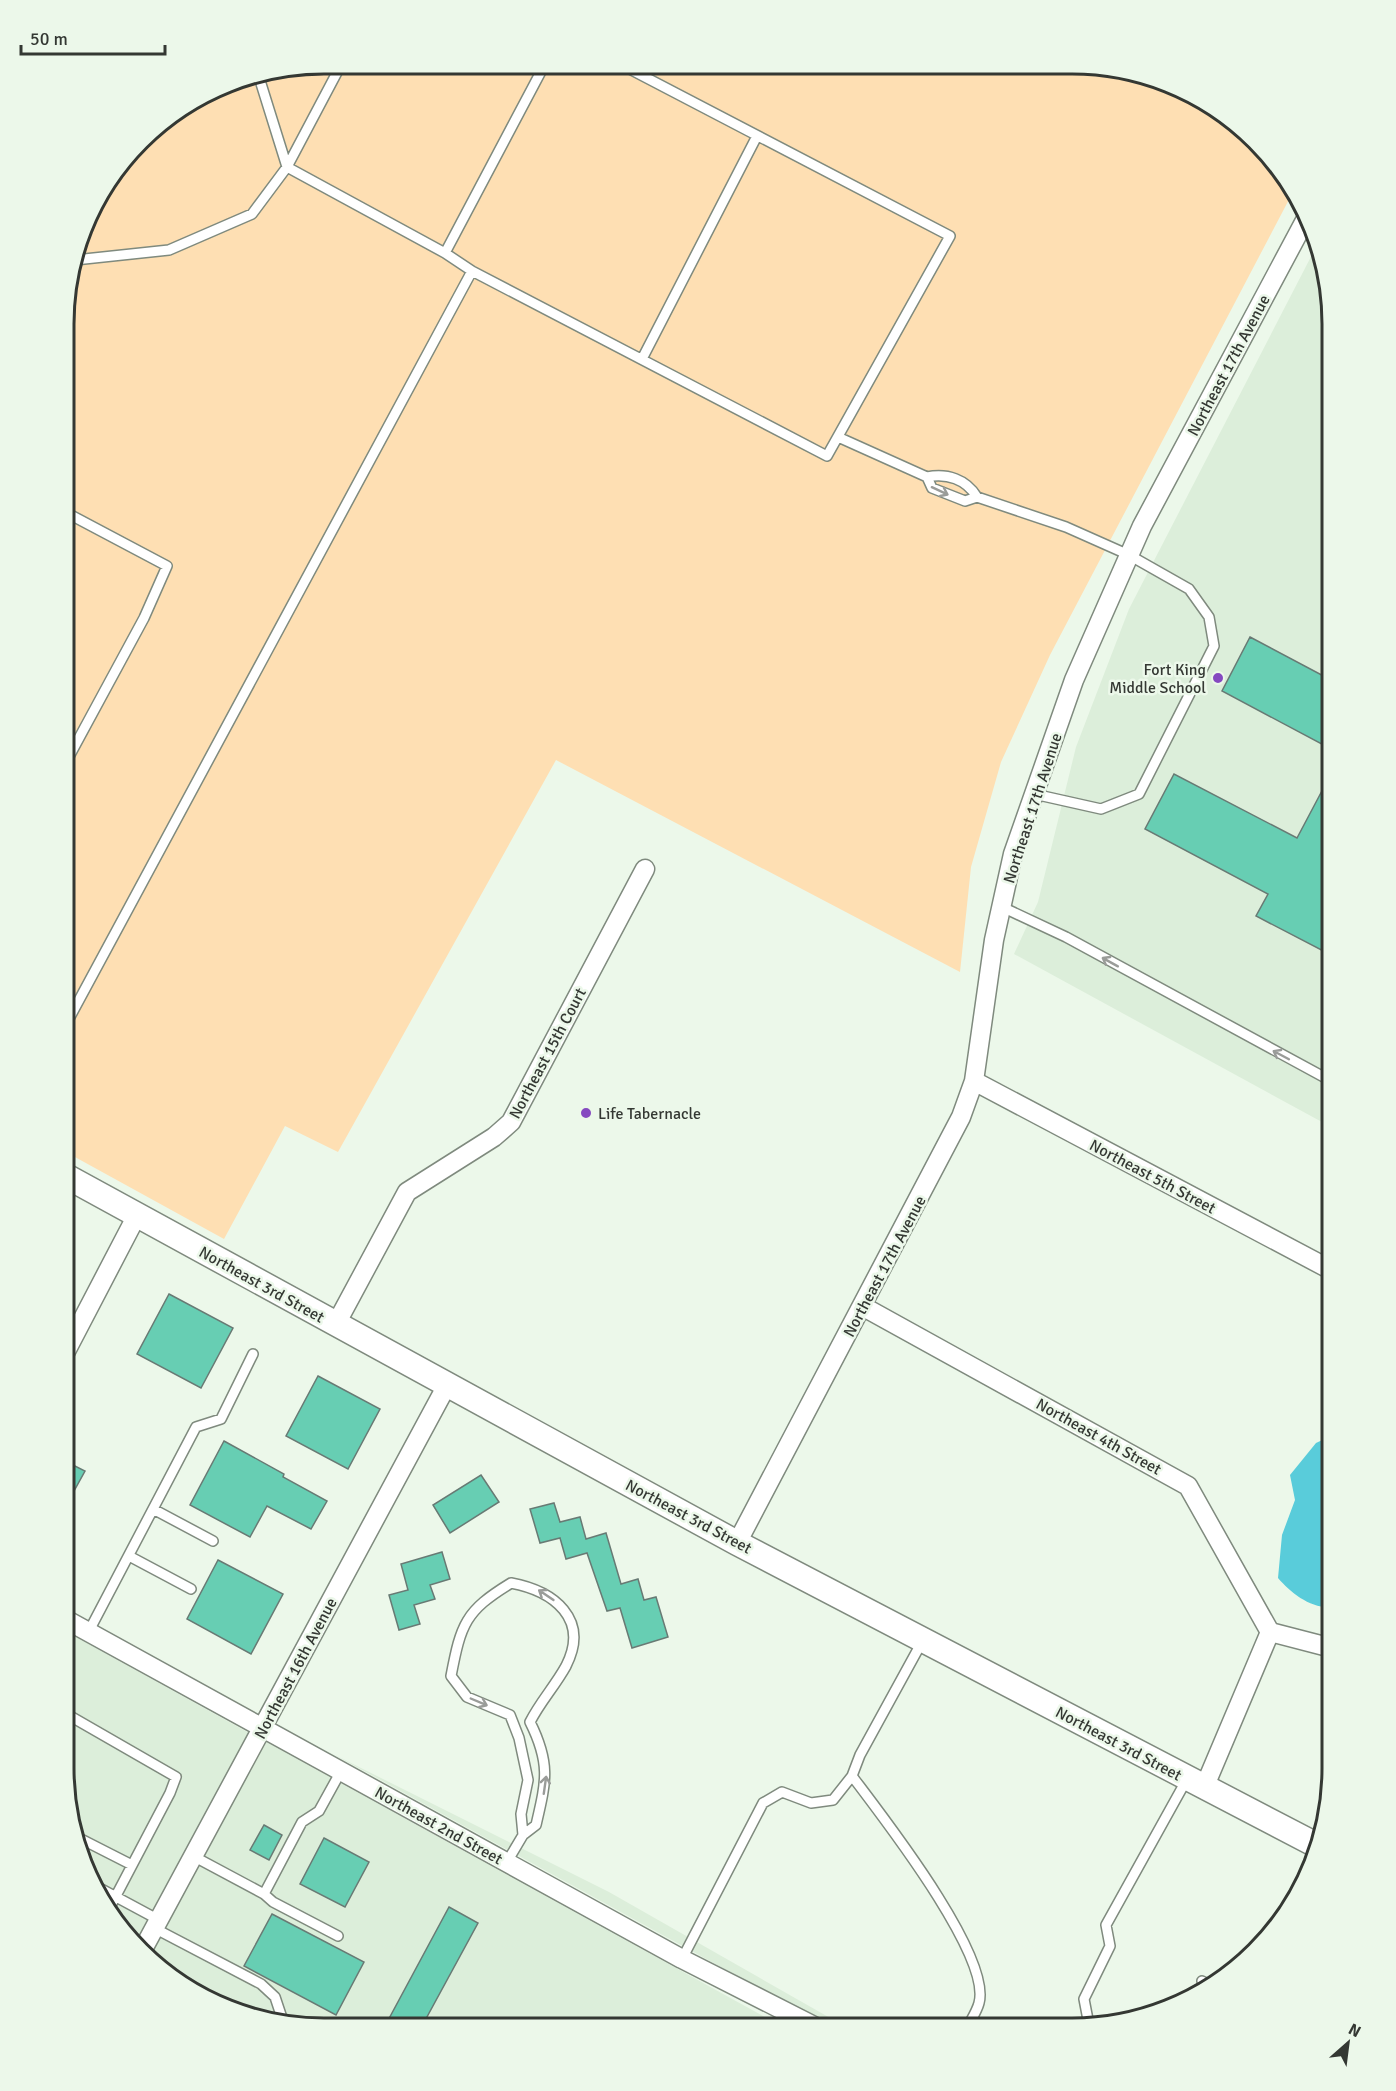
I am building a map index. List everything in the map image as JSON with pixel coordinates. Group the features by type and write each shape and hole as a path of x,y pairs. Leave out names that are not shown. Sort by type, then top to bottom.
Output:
{"street":[{"name":"Northeast 17th Avenue","path":"737,1543 961,1117 974,1081 1002,907 1013,854 1074,680 1129,555 1302,226"},
{"name":"Northeast 15th Court","path":"336,1324 407,1192 494,1137 511,1122 645,869"},
{"name":"Northeast 5th Street","path":"974,1081 1322,1266"},
{"name":"Northeast 3rd Street","path":"74,1180 737,1543 1195,1784 1311,1842"},
{"path":"74,1336 137,1215"},
{"name":"Northeast 4th Street","path":"862,1306 1188,1486 1270,1632"},
{"name":"Northeast 16th Avenue","path":"146,1943 447,1385"},
{"name":"Northeast 2nd Street","path":"74,1624 682,1959 798,2018"},
{"path":"1195,1784 1270,1632 1322,1645"}],"lane":[{"path":"82,259 169,250 252,214 287,167 336,74"},
{"path":"445,253 540,74"},
{"path":"260,82 287,167 445,253 472,271 827,456 950,236 639,74"},
{"path":"642,359 757,136"},
{"path":"74,1009 472,271"},
{"path":"838,437 927,477 941,474 969,485 977,496 1066,527 1129,555 1189,590 1209,617 1214,646 1139,794 1101,809 1034,794"},
{"path":"927,477 932,488 965,501 977,496"},
{"path":"74,517 167,566 144,618 74,746"},
{"path":"1002,907 1066,938 1322,1076"},
{"path":"88,1632 196,1427 221,1419 253,1354"},
{"path":"153,1509 213,1541"},
{"path":"129,1556 191,1589"},
{"path":"507,1862 523,1835 536,1825 547,1779 538,1739 531,1722 539,1704 566,1666 575,1634 564,1607 536,1588 511,1583 480,1601 459,1635 451,1676 467,1697 510,1715 519,1738 528,1780 521,1815 523,1835"},
{"path":"682,1959 763,1803 782,1792 811,1803 833,1800 852,1776 860,1755 923,1640"},
{"path":"74,1718 176,1777 113,1902"},
{"path":"264,1894 302,1822 320,1811 341,1771"},
{"path":"852,1776 944,1903 977,1977 980,2002 972,2018"},
{"path":"1087,2017 1084,1999 1110,1946 1106,1925 1195,1784"},
{"path":"85,1841 132,1865"},
{"path":"193,1856 338,1936"},
{"path":"106,1891 156,1924 261,1984 275,1997 281,2014"}],"shaded area":[{"path":"307,74 1089,74 1137,82 1183,99 1237,135 1271,171 1289,199 1050,655 1001,762 971,867 960,972 556,760 338,1152 285,1126 224,1239 74,1156 74,307 82,259 99,213 135,159 171,125 213,99 259,82"},
{"name":"Fort King Middle School","path":"1312,254 1322,307 1322,1122 1014,954 1038,902 1076,747 1129,609"},
{"path":"74,1636 249,1733 139,1936 125,1920 99,1878 78,1816 74,1784"},
{"path":"266,1742 767,2018 307,2017 259,2009 213,1992 171,1966 153,1950"},
{"path":"335,1755 609,1892 830,2018 814,2018"}],"water":[{"path":"1322,1440 1322,1606 1302,1599 1278,1578 1282,1535 1295,1500 1290,1475 1316,1443"}],"building":[{"path":"1250,637 1322,675 1322,744 1222,691"},
{"path":"1174,774 1297,838 1322,791 1322,950 1256,916 1268,894 1145,829"},
{"path":"169,1294 233,1328 201,1388 137,1354"},
{"path":"318,1376 380,1409 348,1469 286,1436"},
{"path":"224,1441 327,1501 311,1529 267,1506 250,1537 190,1505"},
{"path":"74,1466 85,1471 74,1491"},
{"path":"481,1475 499,1502 450,1533 433,1505"},
{"path":"554,1503 560,1522 580,1517 586,1539 606,1533 621,1584 638,1579 644,1600 656,1597 668,1637 632,1648 620,1608 607,1611 587,1553 566,1559 560,1538 540,1543 530,1509"},
{"path":"442,1552 450,1579 430,1585 435,1599 414,1605 420,1624 399,1630 389,1595 408,1590 401,1564"},
{"path":"218,1560 283,1594 251,1654 187,1619"},
{"path":"264,1825 282,1835 269,1860 250,1850"},
{"path":"324,1838 369,1862 345,1907 300,1884"},
{"path":"449,1907 478,1923 426,2018 389,2018"},
{"path":"272,1914 364,1962 336,2015 244,1966"}],"place":[{"name":"Fort King Middle School","path":"1218,678"},
{"name":"Life Tabernacle","path":"586,1113"}]}
